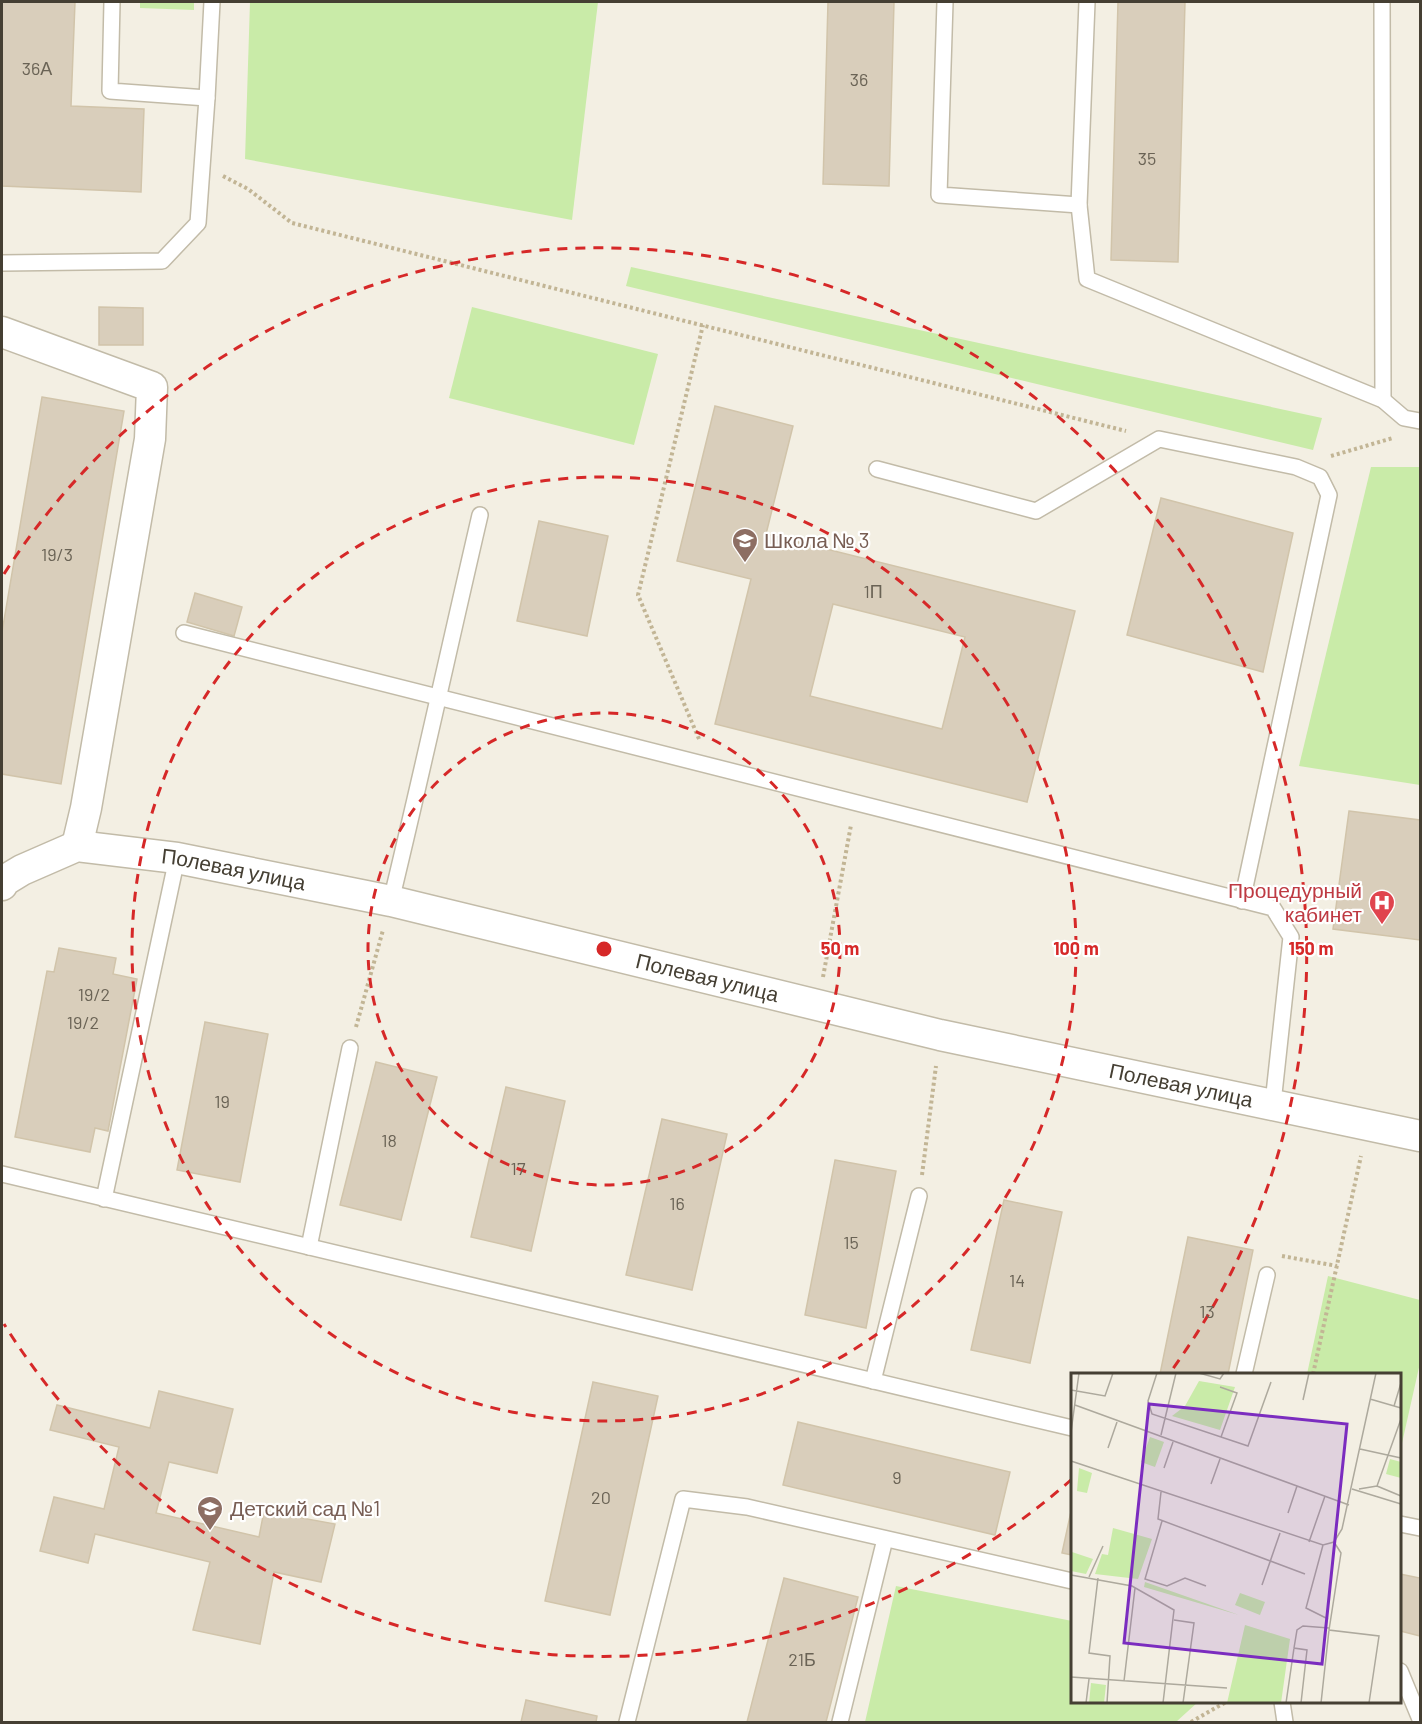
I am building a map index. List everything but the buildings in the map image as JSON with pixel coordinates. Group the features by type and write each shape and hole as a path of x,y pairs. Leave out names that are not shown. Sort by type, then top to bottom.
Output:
{"street":[{"path":"2,332 152,387 150,439 86,808 77,846 2,881"},
{"name":"Полевая улица","path":"77,846 177,858 391,901 940,1035 1273,1103 1420,1136"}],"lane":[{"path":"112,2 110,91 207,98"},
{"path":"2,263 162,261 198,223 212,2"},
{"path":"945,2 939,195 1079,205"},
{"path":"1087,2 1079,205 1087,279 1383,400 1404,418 1420,421"},
{"path":"1382,2 1383,400"},
{"path":"877,469 1036,511 1159,439 1296,467 1320,477 1329,495 1242,901"},
{"path":"391,901 429,746 437,697 480,515"},
{"path":"184,633 1274,908 1291,937 1273,1103"},
{"path":"104,1199 177,858"},
{"path":"309,1247 350,1048"},
{"path":"2,1174 1071,1428"},
{"path":"873,1381 919,1196"},
{"path":"1244,1373 1267,1275"},
{"path":"627,1722 683,1499 747,1507 1071,1581"},
{"path":"1401,1524 1420,1528"},
{"path":"840,1722 885,1539"},
{"path":"1401,1673 1420,1719"},
{"path":"1282,1703 1285,1722"}],"path":[{"path":"202,164 248,189 292,223 1159,439"},
{"path":"703,325 638,595 710,766"},
{"path":"1296,467 1400,436 1404,418"},
{"path":"818,1004 855,803"},
{"path":"350,1048 391,901"},
{"path":"919,1196 940,1035"},
{"path":"1313,1373 1368,1124"},
{"path":"1267,1275 1271,1254 1337,1266"},
{"path":"1191,1722 1223,1703"}],"green space":[{"path":"140,2 194,2 194,10 140,8"},
{"path":"250,2 598,2 572,220 245,159"},
{"path":"631,267 1322,418 1313,450 626,286"},
{"path":"472,307 658,354 634,445 449,398"},
{"path":"1371,467 1420,467 1420,785 1299,766"},
{"path":"1328,1276 1420,1300 1420,1363 1401,1448 1401,1373 1307,1373"},
{"path":"896,1586 1071,1621 1071,1703 1197,1703 1176,1722 865,1722"}],"place":[{"name":"Школа № 3","path":"745,564"},
{"name":"Процедурный кабинет","path":"1382,926"},
{"name":"Детский сад №1","path":"210,1532"}]}
